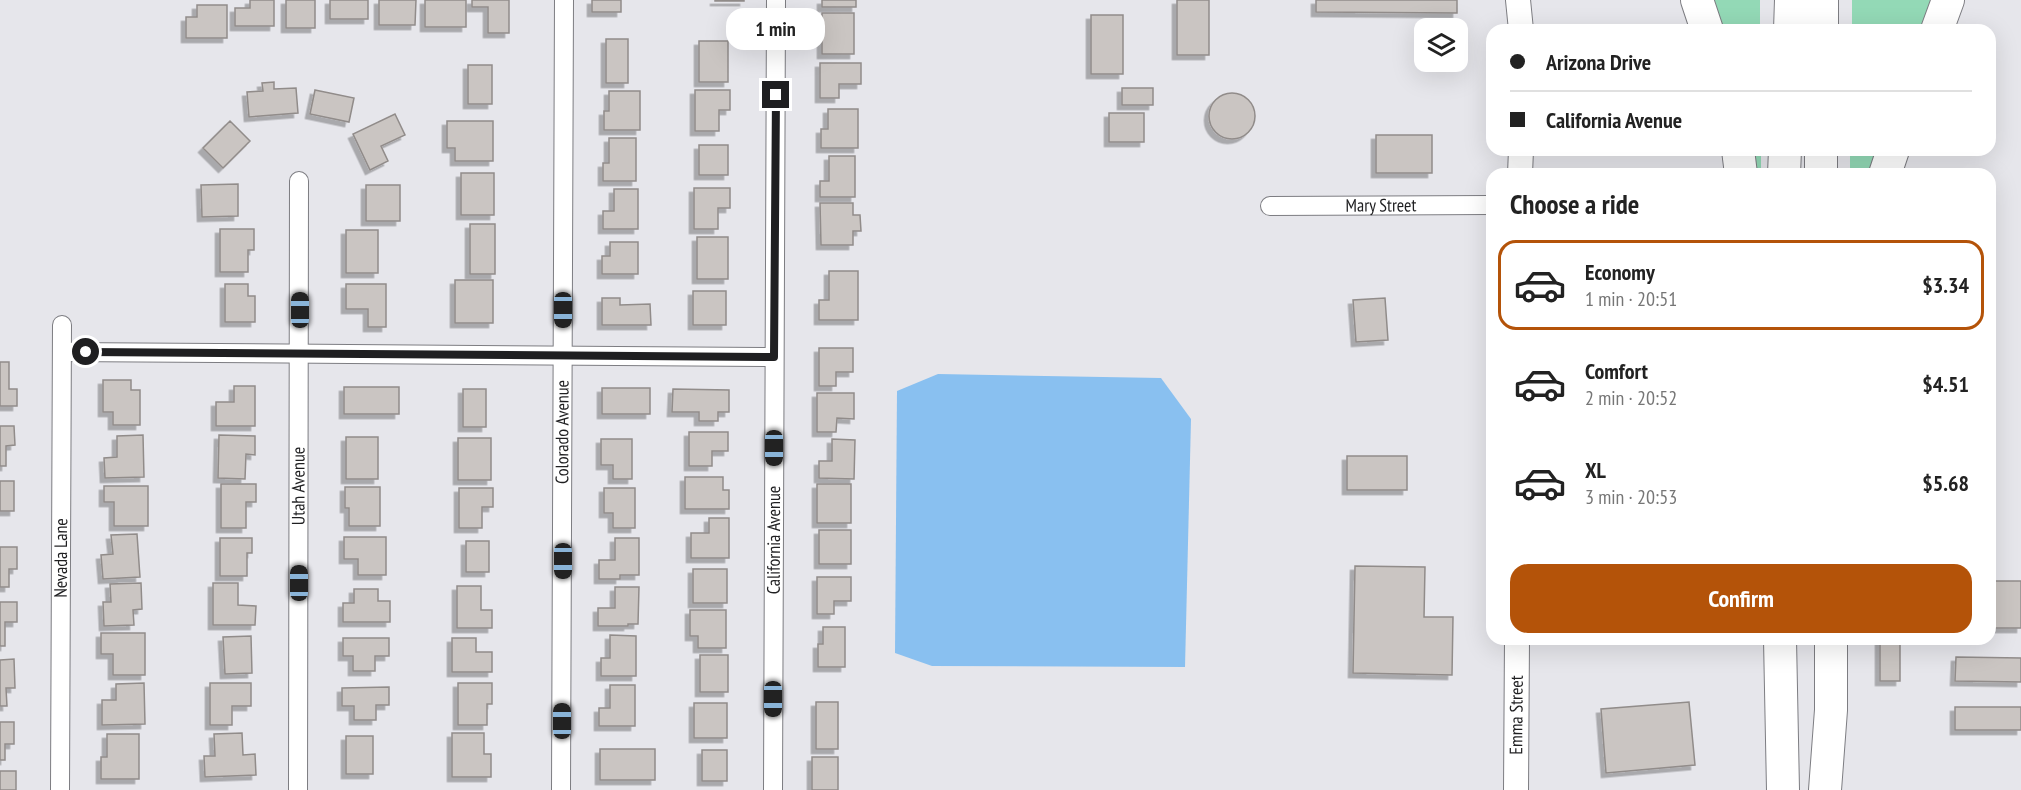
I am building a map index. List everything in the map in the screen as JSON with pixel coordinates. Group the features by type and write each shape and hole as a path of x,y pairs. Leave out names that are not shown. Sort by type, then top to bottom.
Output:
{"highway":[{"path":"1697,0 1705,24"},
{"path":"1790,24 1791,0"},
{"path":"1822,0 1822,24"},
{"path":"1938,24 1947,0"},
{"path":"1780,645 1783,790"},
{"path":"1817,790 1818,645"},
{"path":"1826,790 1831,710 1831,645"}],"street":[{"name":"Colorado Avenue","path":"561,790 564,504 562,356 564,0"},
{"name":"California Avenue","path":"773,790 776,0"},
{"path":"1518,0 1520,24"},
{"name":"Utah Avenue","path":"298,790 299,181"},
{"name":"Mary Street","path":"1270,206 1486,205"},
{"name":"Nevada Lane","path":"60,790 62,325"},
{"path":"62,352 774,357"},
{"name":"Emma Street","path":"1516,790 1517,645"}],"green space":[{"path":"1707,0 1760,0 1760,24 1715,24"},
{"path":"1852,0 1934,0 1925,24 1852,24"},
{"path":"1748,156 1761,156 1761,168 1749,168"},
{"path":"1850,156 1878,156 1875,168 1850,168"}],"water":[{"path":"938,374 1161,378 1191,419 1185,667 932,666 895,653 897,391"}],"building":[{"path":"250,0 274,0 274,26 235,26 235,8 250,8"},
{"path":"286,0 315,0 315,28 286,28"},
{"path":"330,0 368,0 368,19 330,19"},
{"path":"379,0 416,0 415,25 379,25"},
{"path":"425,0 466,0 466,27 425,27"},
{"path":"472,0 509,0 509,33 488,33 488,7 472,7"},
{"path":"592,0 621,0 621,12 592,12"},
{"path":"744,0 744,1 715,1"},
{"path":"822,0 856,0 856,7 822,7"},
{"path":"1177,0 1209,0 1209,55 1177,55"},
{"path":"1316,0 1457,0 1457,13 1316,12"},
{"path":"197,5 227,5 227,38 186,38 186,17 197,17"},
{"path":"822,13 854,13 854,54 822,54"},
{"path":"1091,15 1123,15 1123,74 1091,74"},
{"path":"606,39 628,39 628,83 606,83"},
{"path":"699,41 728,41 728,82 699,82"},
{"path":"820,63 861,63 861,84 839,84 839,98 820,98"},
{"path":"468,65 492,65 492,104 468,104"},
{"path":"274,82 274,89 296,88 298,113 249,117 247,92 263,91 262,83"},
{"path":"1122,88 1153,88 1153,105 1122,105"},
{"path":"315,90 354,98 349,122 310,114"},
{"path":"695,90 730,90 730,110 719,110 719,131 695,131"},
{"path":"609,91 640,91 640,130 604,130 604,111 609,111"},
{"path":"1232,93 1248,100 1255,116 1248,132 1232,139 1216,132 1209,116 1216,100"},
{"path":"828,109 858,109 858,148 821,148 821,129 828,129"},
{"path":"1109,113 1144,113 1144,142 1109,142"},
{"path":"395,114 405,135 381,146 388,161 370,170 353,134"},
{"path":"230,121 250,141 223,168 203,148"},
{"path":"447,121 493,121 493,161 455,161 455,148 447,148"},
{"path":"1376,135 1432,135 1432,173 1376,173"},
{"path":"609,138 636,138 636,181 603,181 603,163 609,163"},
{"path":"699,145 728,145 728,175 699,175"},
{"path":"829,156 855,156 855,197 820,197 820,181 829,181"},
{"path":"461,173 494,173 494,215 461,215"},
{"path":"238,184 238,216 202,217 201,185"},
{"path":"366,185 400,185 400,221 366,221"},
{"path":"694,188 730,188 730,208 718,208 718,229 694,229"},
{"path":"614,189 638,189 638,229 603,229 603,211 614,211"},
{"path":"820,203 853,203 853,215 860,215 861,231 853,231 853,245 821,245"},
{"path":"470,224 495,224 495,274 470,274"},
{"path":"220,229 254,229 254,250 248,250 248,272 220,272"},
{"path":"346,230 378,230 378,273 346,273"},
{"path":"697,237 728,237 728,279 697,279"},
{"path":"610,242 638,242 638,274 602,274 602,256 610,256"},
{"path":"829,271 858,271 858,320 819,320 819,300 829,300"},
{"path":"455,280 493,280 493,323 455,323"},
{"path":"225,284 248,284 248,296 255,296 255,322 225,322"},
{"path":"346,284 386,284 386,327 368,327 368,309 346,309"},
{"path":"693,291 726,291 726,325 693,325"},
{"path":"602,298 620,298 620,305 650,304 651,325 602,325"},
{"path":"1385,298 1388,340 1356,342 1353,300"},
{"path":"819,348 853,348 853,372 836,372 836,386 819,386"},
{"path":"0,362 9,362 9,389 17,389 17,406 0,406"},
{"path":"103,380 131,380 131,390 140,390 140,425 113,425 113,412 103,412"},
{"path":"234,386 255,386 255,426 216,426 216,402 234,402"},
{"path":"344,387 399,387 399,414 344,414"},
{"path":"602,388 650,388 650,414 602,414"},
{"path":"463,389 486,389 486,427 463,427"},
{"path":"673,389 729,390 729,412 718,412 718,421 699,421 699,412 672,412"},
{"path":"817,393 854,393 854,419 837,418 836,432 817,432"},
{"path":"0,426 14,426 15,445 6,446 6,466 0,466"},
{"path":"689,432 728,432 728,451 712,451 712,466 689,466"},
{"path":"143,435 144,477 105,478 104,458 117,457 117,436"},
{"path":"219,435 255,436 255,455 246,454 245,479 218,478"},
{"path":"346,437 378,437 378,479 346,479"},
{"path":"458,438 491,438 491,480 458,480"},
{"path":"601,439 632,439 632,479 613,479 613,465 601,465"},
{"path":"832,439 855,440 854,479 819,478 819,461 832,461"},
{"path":"1347,456 1407,456 1407,490 1347,490"},
{"path":"685,477 723,477 723,490 729,490 729,509 685,509"},
{"path":"0,481 14,481 14,511 0,511"},
{"path":"221,484 256,484 256,502 246,502 246,528 221,528"},
{"path":"817,484 851,484 851,523 817,523"},
{"path":"104,486 148,486 148,526 114,526 114,502 104,502"},
{"path":"345,487 380,487 380,526 349,526 349,508 345,508"},
{"path":"459,488 493,488 493,507 482,507 482,528 459,528"},
{"path":"604,488 635,488 635,528 613,528 613,513 604,513"},
{"path":"709,518 729,518 729,558 691,558 691,533 709,533"},
{"path":"819,530 851,530 851,564 819,564"},
{"path":"137,534 140,577 103,579 101,555 113,554 111,535"},
{"path":"344,537 386,537 386,575 358,575 358,559 344,559"},
{"path":"220,538 252,538 252,553 247,553 247,576 220,576"},
{"path":"615,538 639,538 639,575 620,575 620,579 599,579 599,560 615,560"},
{"path":"466,541 489,541 489,572 466,572"},
{"path":"0,547 17,547 17,569 9,569 9,587 0,587"},
{"path":"1355,566 1425,567 1424,617 1453,617 1452,675 1353,673"},
{"path":"693,569 727,569 727,603 693,603"},
{"path":"817,577 851,577 851,601 834,601 834,614 817,614"},
{"path":"1996,581 2021,581 2021,628 1996,628"},
{"path":"141,583 142,609 133,610 134,625 104,626 103,602 111,602 110,584"},
{"path":"213,583 238,583 238,605 256,606 255,625 213,625"},
{"path":"457,586 481,586 481,610 492,610 492,628 457,628"},
{"path":"615,587 639,587 638,624 598,626 598,608 615,608"},
{"path":"354,589 378,589 378,601 390,601 390,622 343,622 343,603 354,603"},
{"path":"0,602 17,602 17,622 5,622 5,646 0,646"},
{"path":"690,610 726,610 726,648 698,648 698,636 690,636"},
{"path":"823,627 845,627 845,667 818,667 818,644 823,644"},
{"path":"101,633 145,633 145,675 113,675 113,654 101,654"},
{"path":"610,635 636,636 636,676 601,676 601,658 610,658"},
{"path":"251,636 252,673 225,674 223,637"},
{"path":"343,638 389,638 389,656 375,656 375,671 353,671 353,656 343,656"},
{"path":"452,638 476,638 476,652 492,652 492,672 452,672"},
{"path":"1880,645 1900,645 1900,681 1880,681"},
{"path":"700,655 728,655 728,692 700,692"},
{"path":"1956,657 2021,658 2021,682 1955,681"},
{"path":"14,659 15,688 6,688 7,706 0,706 0,660"},
{"path":"144,683 145,724 102,725 102,700 116,700 116,684"},
{"path":"210,683 251,683 251,706 232,706 232,725 210,725"},
{"path":"458,683 492,683 492,704 487,704 487,725 458,725"},
{"path":"610,685 635,685 635,726 599,726 599,708 610,708"},
{"path":"389,687 389,705 376,705 376,720 354,720 354,706 342,706 342,688"},
{"path":"816,702 838,702 838,749 816,749"},
{"path":"1689,702 1695,765 1606,773 1601,709"},
{"path":"694,703 727,703 727,738 694,738"},
{"path":"1955,707 2021,707 2021,730 1955,730"},
{"path":"0,722 14,722 14,744 5,744 5,760 0,760"},
{"path":"242,733 243,755 255,754 256,775 205,777 204,756 215,756 214,734"},
{"path":"452,733 484,733 484,754 491,754 491,777 452,777"},
{"path":"107,734 139,734 139,779 101,779 101,757 107,757"},
{"path":"346,736 373,736 373,774 346,774"},
{"path":"600,749 655,749 655,780 600,780"},
{"path":"702,750 727,750 727,781 702,781"},
{"path":"812,757 838,757 838,790 812,790"},
{"path":"0,771 16,771 16,790 0,790"}],"route":[{"path":"86,352 774,357 776,95"}]}
